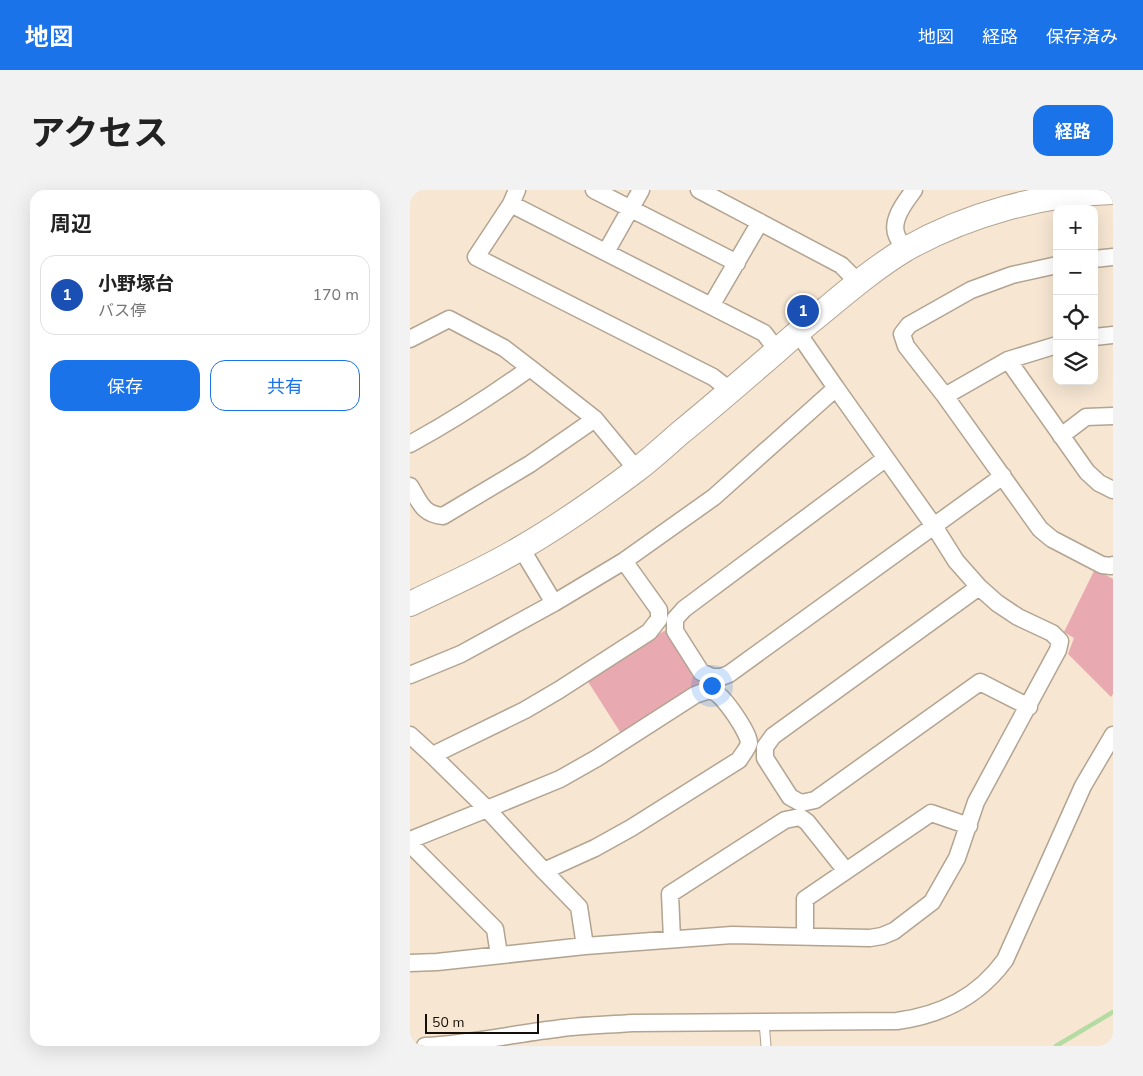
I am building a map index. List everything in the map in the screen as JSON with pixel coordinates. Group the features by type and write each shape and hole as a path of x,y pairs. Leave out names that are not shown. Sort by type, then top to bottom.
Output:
{"street":[{"path":"594,190 737,263"},
{"path":"606,252 641,190"},
{"path":"699,190 841,265 858,282"},
{"path":"410,604 522,548 575,514 637,470 858,282 905,250 930,237 1016,205 1066,202 1093,192 1113,192"},
{"path":"905,193 895,227 896,235 905,250"},
{"path":"731,391 713,377 476,257 514,197 606,252 764,333 777,350"},
{"path":"711,306 760,222"},
{"path":"1098,259 1113,257"},
{"path":"1053,266 1012,274 971,290 909,324 902,334 906,346 946,396 1040,529 1052,540 1102,565 1113,565"},
{"path":"410,339 448,319 504,348 595,419 637,470"},
{"path":"410,963 437,962 585,946 732,935 870,938 894,931 932,902 958,858 976,802 1029,707 1058,650 1060,641 1052,633 1018,617 997,603 979,587 956,561 934,526 798,333"},
{"path":"1098,337 1113,335"},
{"path":"946,396 1008,360 1053,346"},
{"path":"1008,360 1087,472 1099,483 1113,490"},
{"path":"410,444 453,420 530,368"},
{"path":"410,676 461,654 554,603 624,561 714,497 836,388"},
{"path":"1061,436 1086,417 1113,416"},
{"path":"410,486 424,510 433,515 443,516 530,464 595,419"},
{"path":"885,458 684,609 675,619 675,631 701,672 712,677 729,674 1003,476"},
{"path":"522,548 554,603"},
{"path":"433,756 559,690 649,632 660,619 659,610 624,561"},
{"path":"979,587 773,736 765,747 765,758 790,797 801,803 815,800 980,682 1029,707"},
{"path":"410,840 560,779 597,758 696,694 709,691 715,692 722,697 747,733 748,746 739,760 631,828 595,848 544,872"},
{"path":"425,1046 451,1044 557,1028 591,1026 885,1021 925,1016 949,1007 987,982 1005,960 1083,786 1113,735"},
{"path":"410,736 487,809 544,872 579,907 585,946"},
{"path":"805,937 805,899 931,813 969,826"},
{"path":"672,939 670,894 785,820 800,817 807,822 846,871"},
{"path":"410,844 495,929 499,955"}],"lane":[{"path":"764,1022 766,1046"}],"shaded area":[{"path":"1095,569 1113,579 1113,694 1111,697 1068,654 1074,638 1064,632"},
{"path":"668,630 703,682 622,735 587,680"}],"waterway":[{"path":"1056,1046 1113,1012"}],"place":[{"name":"小野塚台","path":"803,311"}]}
